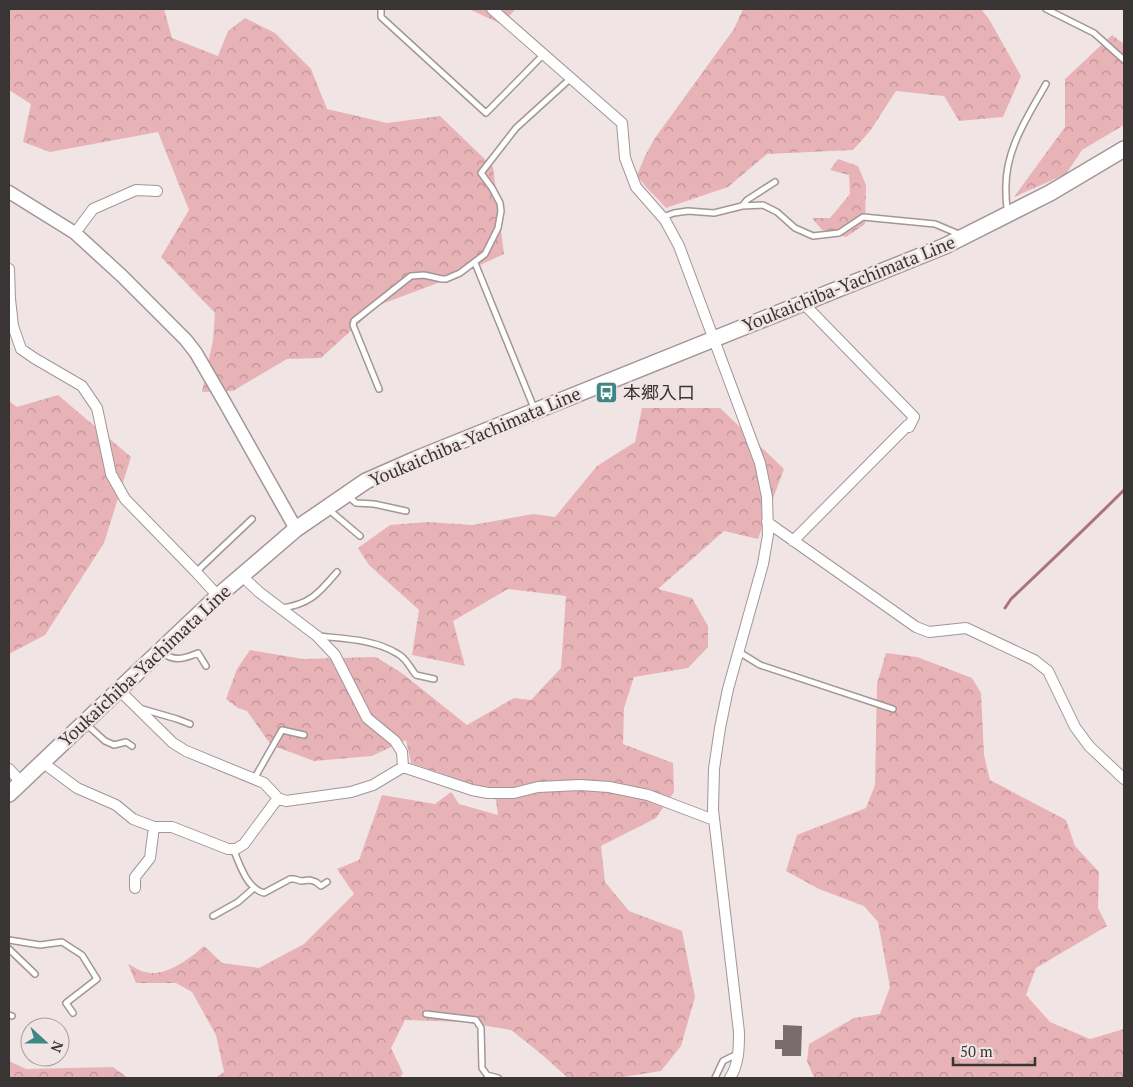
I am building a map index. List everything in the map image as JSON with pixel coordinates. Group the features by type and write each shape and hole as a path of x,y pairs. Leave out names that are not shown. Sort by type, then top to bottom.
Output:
{"main road":[{"name":"Youkaichiba-Yachimata Line","path":"9,794 218,596 296,529 366,481 388,470 868,278 964,237 1050,193 1124,148"}],"street":[{"path":"492,9 622,123 626,158 636,187 662,217 679,246 760,463 767,497 768,535 763,564 720,728 714,769 714,820 739,1032 738,1053 730,1078"},
{"path":"75,233 94,209 136,190 157,191"},
{"path":"9,192 75,233 122,276 186,340 196,353 296,529"},
{"path":"9,270 13,326 21,349 82,386 97,408 111,474 117,487 125,499 218,596"},
{"path":"793,541 908,425 909,427 914,417 803,303"},
{"path":"767,522 916,627 930,632 966,628 1034,660 1048,671 1075,726 1089,746 1123,775"},
{"path":"242,576 259,592 317,636 335,655 367,718 395,741 402,752 404,767"},
{"path":"119,690 174,744 186,751 264,783 278,798 286,801 350,792 373,785 404,767 472,790 488,792 514,793 538,787 580,785 609,787 648,794 714,820"},
{"path":"42,762 77,788 116,805 133,819 154,828 172,827 228,849 244,844 278,798"},
{"path":"9,769 20,782"},
{"path":"135,888 135,877 150,858 154,828"}],"lane":[{"path":"381,9 381,17 486,113 544,54"},
{"path":"1046,9 1094,33 1124,60"},
{"path":"379,389 353,325 354,321 411,276 424,275 446,279 460,273 475,263 487,251 498,228 500,203 481,173 516,128 571,78"},
{"path":"1010,214 1007,208 1006,166 1020,130 1046,84"},
{"path":"742,206 747,200 774,182"},
{"path":"662,217 688,211 714,213 742,206 763,205 777,212 795,228 813,236 839,233 863,217 934,224 964,237"},
{"path":"475,263 535,411"},
{"path":"347,495 356,504 374,504 406,511"},
{"path":"327,508 360,536"},
{"path":"196,572 252,519"},
{"path":"281,608 295,607 307,602 320,592 337,572"},
{"path":"317,636 368,641 399,654 416,675 434,679"},
{"path":"160,651 174,659 185,659 198,653 206,666"},
{"path":"739,652 760,665 893,709"},
{"path":"138,708 190,724"},
{"path":"84,723 104,741 114,746 126,742 132,746"},
{"path":"254,779 282,730 304,735"},
{"path":"233,849 252,886 264,893 290,879 310,880 321,886 327,882"},
{"path":"213,916 238,902 254,888"},
{"path":"9,940 40,945 62,942 82,955 97,979 66,1003 73,1013"},
{"path":"9,949 35,974"},
{"path":"426,1014 476,1020 481,1028 482,1068 487,1075 498,1078"},
{"path":"715,1078 723,1061 738,1053"}],"green space":[{"path":"9,9 164,9 172,38 218,56 228,31 245,18 275,33 311,69 327,109 387,123 440,116 493,167 504,254 454,277 379,305 321,358 287,359 233,391 202,392 213,340 215,313 161,257 189,210 158,132 50,152 23,142 31,104 9,90"},
{"path":"469,9 516,9 501,24"},
{"path":"743,9 981,9 989,19 1021,76 1003,117 959,121 944,96 896,91 870,131 853,150 767,154 728,187 666,208 637,175 655,138 734,29"},
{"path":"1112,35 1124,44 1124,125 1082,150 1066,174 1014,197 1065,127 1065,79"},
{"path":"838,159 858,166 866,185 865,224 846,237 822,230 812,218 830,218 850,194 849,175 830,170"},
{"path":"58,395 131,457 104,543 45,635 9,654 9,401 17,407"},
{"path":"642,408 720,408 784,469 758,539 724,531 658,589 692,598 708,626 708,647 688,668 634,677 624,708 623,744 673,763 674,792 656,818 601,846 605,882 629,911 682,931 695,997 681,1046 661,1071 617,1078 568,1078 511,1030 463,1022 405,1020 391,1048 403,1073 400,1078 215,1078 224,1072 216,1035 192,992 176,983 136,983 128,964 143,971 161,972 177,966 204,946 222,963 259,968 304,944 354,894 337,869 359,860 382,795 435,804 451,792 459,804 498,815 496,800 469,783 411,763 406,740 372,756 314,761 271,745 247,711 238,708 226,699 237,669 250,650 303,659 376,657 403,674 467,725 514,698 531,700 561,668 566,596 508,589 453,621 465,666 412,655 419,610 369,565 358,548 390,525 427,522 472,525 533,514 555,517 597,466 635,442"},
{"path":"886,653 917,657 972,678 981,693 984,755 990,780 1066,820 1075,846 1099,872 1098,908 1107,926 1036,968 1026,995 1050,1022 1090,1039 1124,1029 1124,1078 814,1078 807,1061 809,1044 854,1018 880,1014 890,987 878,922 864,906 819,889 786,871 797,835 866,808 875,785 877,684"},
{"path":"9,1061 26,1069 113,1067 128,1078 9,1078"}],"building":[{"path":"783,1025 802,1026 801,1056 782,1056 782,1049 775,1049 775,1040 783,1040"}],"waterway":[{"path":"1005,608 1011,599 1124,490"}],"place":[{"name":"本郷入口","path":"607,393"}]}
